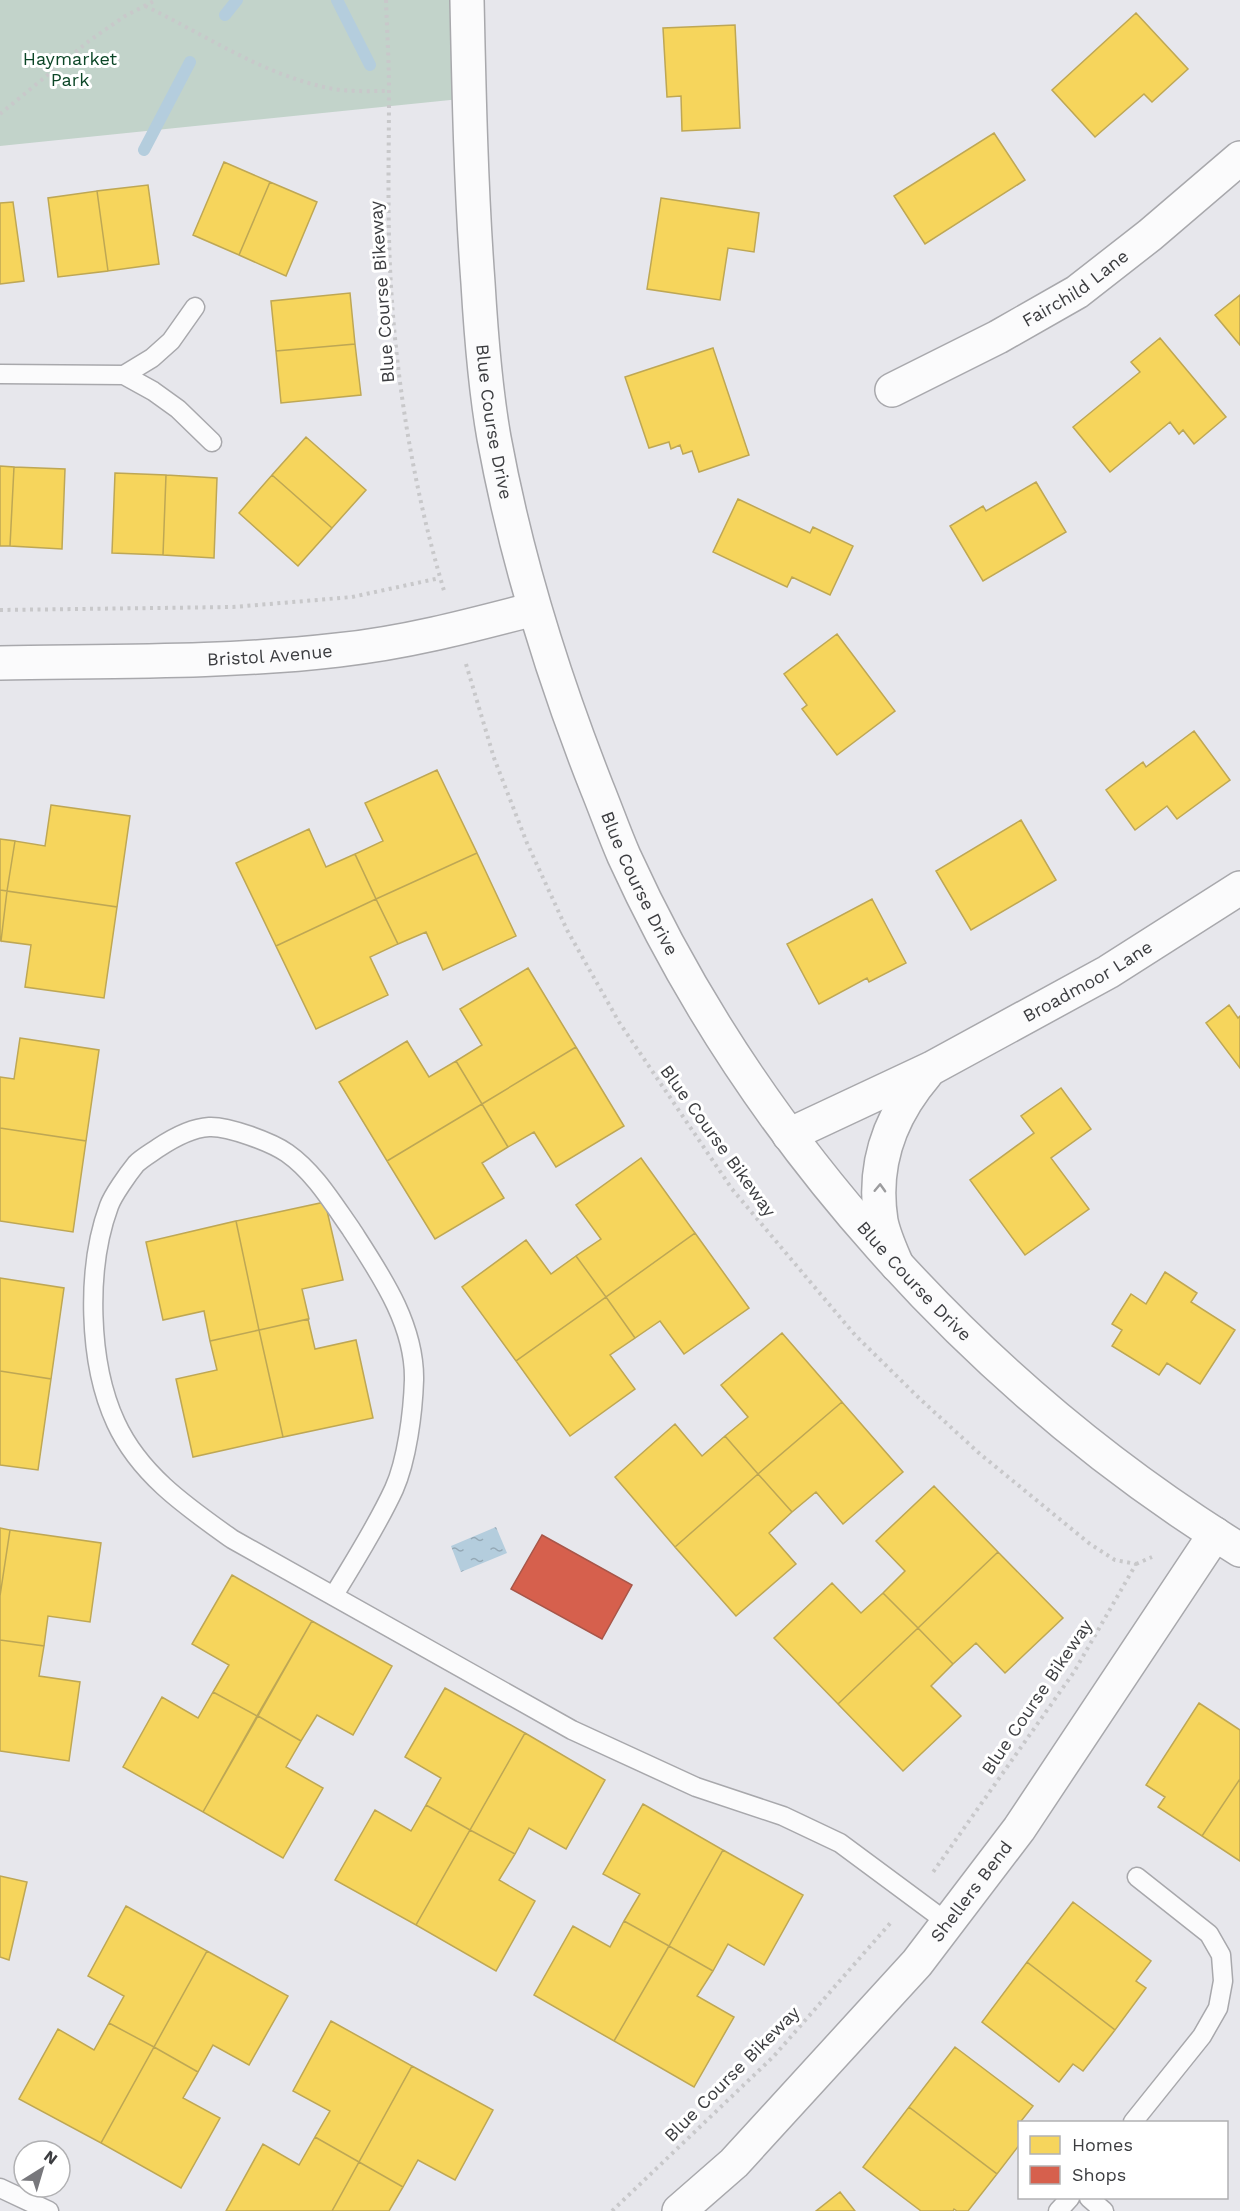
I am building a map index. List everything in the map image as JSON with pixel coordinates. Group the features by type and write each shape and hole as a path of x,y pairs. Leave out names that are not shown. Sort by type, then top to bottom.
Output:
{"street":[{"name":"Blue Course Drive","path":"467,0 472,200 480,327 493,434 513,528 534,609 566,710 624,855 674,955 722,1035 789,1135 897,1265 947,1317 1041,1406 1106,1457 1227,1542"},
{"name":"Fairchild Lane","path":"892,390 998,337 1077,292 1150,235 1240,158"},
{"name":"Bristol Avenue","path":"0,663 223,659 338,650 426,636 534,609"},
{"name":"Broadmoor Lane","path":"789,1135 932,1068 1108,972 1240,888"},
{"name":"Broadmoor Lane","path":"897,1265 882,1222 880,1192 884,1155 891,1125 902,1106 932,1068"},
{"name":"Shellers Bend","path":"679,2211 734,2163 917,1963 1019,1829 1227,1542"}],"lane":[{"path":"124,375 152,358 171,341 195,307"},
{"path":"0,374 124,375 153,390 178,409 212,442"},
{"path":"334,1595 372,1532 395,1486 409,1434 414,1378 408,1336 385,1282 330,1197 286,1152 248,1134 209,1127 176,1136 137,1162 110,1204 94,1270 95,1353 102,1386 116,1424 135,1455 159,1482 190,1509 232,1539 572,1730 696,1787 783,1816 840,1843 948,1923"},
{"path":"1134,2121 1202,2036 1218,2008 1223,1981 1221,1955 1209,1934 1137,1876"},
{"path":"0,2188 49,2211"},
{"path":"1059,2211 1069,2199"},
{"path":"1090,2199 1104,2211"}],"path":[{"path":"0,114 88,41 117,21 156,0"},
{"name":"Blue Course Bikeway","path":"0,610 233,607 352,597 440,578 405,420 391,286 386,0"},
{"path":"145,6 258,63 287,75 331,88 389,91"},
{"name":"Blue Course Bikeway","path":"470,677 494,758 528,843 567,930 619,1022 732,1189 855,1335 919,1398 980,1454 1090,1544 1115,1560 1136,1564 1074,1672 935,1871"},
{"path":"1136,1564 1157,1553"},
{"name":"Blue Course Bikeway","path":"612,2211 774,2056 890,1924"}],"green space":[{"name":"Haymarket Park","path":"0,0 467,0 470,98 0,146"}],"water":[{"path":"496,1527 507,1553 461,1572 451,1546"}],"building: Homes":[{"path":"1136,13 1188,69 1152,102 1144,94 1095,137 1052,90"},
{"path":"735,25 740,128 682,131 681,96 667,97 663,28"},
{"path":"994,133 1025,180 925,244 894,196"},
{"path":"224,162 270,182 239,255 193,235"},
{"path":"270,182 317,202 286,276 239,255"},
{"path":"148,185 159,264 108,271 97,191"},
{"path":"97,191 108,271 58,277 48,198"},
{"path":"661,198 759,213 754,252 728,248 720,300 647,289"},
{"path":"13,202 24,281 0,284 0,203"},
{"path":"350,293 355,344 276,351 271,301"},
{"path":"1240,295 1240,345 1215,315"},
{"path":"1160,338 1226,417 1194,444 1183,430 1179,434 1170,422 1110,472 1073,427 1140,372 1131,362"},
{"path":"355,344 361,395 281,403 276,351"},
{"path":"713,348 749,455 699,472 692,451 683,454 680,445 671,449 669,442 649,448 625,377"},
{"path":"306,437 366,490 332,528 272,475"},
{"path":"0,466 14,467 10,546 0,546"},
{"path":"14,467 65,469 62,549 10,546"},
{"path":"115,473 166,475 163,555 112,553"},
{"path":"166,475 217,478 214,558 163,555"},
{"path":"272,475 332,528 298,566 239,513"},
{"path":"1036,482 1066,532 983,581 950,526 983,506 986,511"},
{"path":"738,499 810,533 813,527 853,546 830,595 792,577 787,587 713,552"},
{"path":"837,634 895,711 837,755 802,709 807,705 784,674"},
{"path":"1194,731 1230,780 1177,819 1167,806 1135,830 1106,790 1143,762 1146,767"},
{"path":"437,770 477,853 376,899 355,854 383,841 365,803"},
{"path":"51,805 130,816 117,907 7,891 15,841 45,846"},
{"path":"1021,820 1056,880 971,930 936,871"},
{"path":"309,829 326,867 355,854 376,899 276,946 236,863"},
{"path":"0,839 15,841 7,891 0,890"},
{"path":"477,853 516,936 443,970 426,932 398,944 376,899"},
{"path":"0,890 7,891 1,941 0,940"},
{"path":"7,891 117,907 104,998 25,987 31,945 1,941"},
{"path":"376,899 398,944 370,957 388,995 316,1029 276,946"},
{"path":"872,899 906,963 869,982 867,978 819,1004 787,944"},
{"path":"528,968 576,1047 482,1104 456,1061 482,1045 460,1009"},
{"path":"1229,1005 1238,1018 1240,1016 1240,1068 1206,1023"},
{"path":"20,1038 99,1050 86,1141 0,1128 0,1077 14,1079"},
{"path":"407,1041 429,1077 456,1061 482,1104 387,1161 339,1082"},
{"path":"576,1047 624,1126 556,1167 534,1132 508,1147 482,1104"},
{"path":"1061,1088 1091,1129 1051,1158 1089,1209 1025,1255 970,1180 1034,1133 1021,1116"},
{"path":"482,1104 508,1147 482,1163 504,1198 435,1239 387,1161"},
{"path":"0,1128 86,1141 73,1232 0,1221"},
{"path":"641,1158 695,1233 606,1297 576,1256 601,1239 576,1205"},
{"path":"325,1202 343,1280 302,1289 309,1319 259,1330 236,1221"},
{"path":"236,1221 259,1330 210,1341 204,1311 163,1320 146,1242"},
{"path":"695,1233 749,1308 684,1354 660,1321 635,1338 606,1297"},
{"path":"526,1240 551,1274 576,1256 606,1297 516,1361 462,1287"},
{"path":"1165,1272 1197,1293 1191,1302 1235,1330 1200,1384 1167,1363 1159,1375 1112,1346 1122,1330 1112,1324 1131,1294 1146,1304"},
{"path":"0,1278 64,1288 51,1379 0,1371"},
{"path":"606,1297 635,1338 610,1355 635,1389 570,1436 516,1361"},
{"path":"308,1319 315,1349 356,1340 373,1418 283,1437 259,1330"},
{"path":"259,1330 283,1437 193,1457 176,1379 217,1370 210,1341"},
{"path":"782,1333 842,1402 758,1474 725,1436 748,1417 721,1385"},
{"path":"0,1371 51,1379 38,1470 0,1465"},
{"path":"842,1402 903,1472 843,1524 816,1492 792,1512 758,1474"},
{"path":"675,1424 702,1456 725,1436 758,1474 675,1547 615,1477"},
{"path":"758,1474 792,1512 769,1533 796,1564 736,1616 675,1547"},
{"path":"934,1486 998,1552 918,1628 883,1593 905,1571 876,1541"},
{"path":"0,1528 10,1530 0,1596"},
{"path":"10,1530 101,1543 90,1622 48,1616 44,1646 0,1640 0,1596"},
{"path":"998,1552 1063,1618 1005,1673 976,1643 953,1664 918,1628"},
{"path":"232,1575 312,1621 257,1716 213,1692 229,1665 192,1644"},
{"path":"832,1583 861,1613 883,1593 918,1628 838,1704 774,1638"},
{"path":"312,1621 392,1666 353,1735 317,1715 301,1741 258,1716"},
{"path":"918,1628 953,1664 931,1686 961,1716 903,1771 838,1704"},
{"path":"0,1640 44,1646 39,1676 80,1682 69,1761 0,1751"},
{"path":"445,1688 525,1733 470,1830 426,1805 441,1778 405,1757"},
{"path":"213,1692 257,1716 203,1812 123,1767 162,1697 198,1718"},
{"path":"1199,1703 1240,1730 1240,1779 1202,1836 1158,1807 1165,1797 1146,1785"},
{"path":"258,1716 301,1741 286,1767 323,1788 283,1858 203,1812"},
{"path":"525,1733 605,1780 566,1849 529,1828 515,1854 470,1830"},
{"path":"1240,1779 1240,1861 1202,1836"},
{"path":"643,1804 723,1850 669,1946 624,1921 640,1894 603,1874"},
{"path":"426,1805 470,1830 416,1925 335,1880 375,1810 411,1831"},
{"path":"470,1830 515,1854 499,1880 535,1901 496,1971 416,1925"},
{"path":"723,1850 803,1895 764,1965 728,1944 713,1971 669,1946"},
{"path":"0,1876 27,1882 9,1960 0,1957"},
{"path":"1073,1902 1151,1961 1136,1981 1146,1988 1115,2030 1027,1962"},
{"path":"126,1906 207,1951 154,2047 109,2023 124,1996 88,1976"},
{"path":"624,1921 669,1946 614,2041 534,1995 573,1926 610,1947"},
{"path":"669,1946 713,1971 697,1996 734,2017 694,2087 614,2041"},
{"path":"207,1951 288,1996 249,2065 213,2045 198,2072 154,2047"},
{"path":"1027,1962 1115,2030 1083,2071 1073,2064 1059,2082 982,2022"},
{"path":"331,2021 412,2066 359,2162 315,2137 330,2111 293,2091"},
{"path":"109,2023 154,2047 101,2143 19,2099 58,2029 94,2050"},
{"path":"154,2047 198,2072 183,2098 220,2118 181,2188 101,2143"},
{"path":"955,2047 1033,2106 1021,2121 1018,2121 1018,2147 997,2174 909,2107"},
{"path":"412,2066 493,2110 455,2180 418,2160 403,2187 359,2162"},
{"path":"909,2107 997,2174 968,2211 954,2209 953,2211 921,2211 863,2167"},
{"path":"315,2137 359,2162 332,2211 226,2211 263,2144 299,2165"},
{"path":"359,2162 403,2187 389,2211 332,2211"},
{"path":"840,2192 855,2211 816,2211"}],"building: Shops":[{"path":"542,1535 632,1585 602,1639 511,1589"}],"waterway":[{"path":"225,15 237,0"},
{"path":"337,0 370,65"},
{"path":"144,150 190,62"}]}
